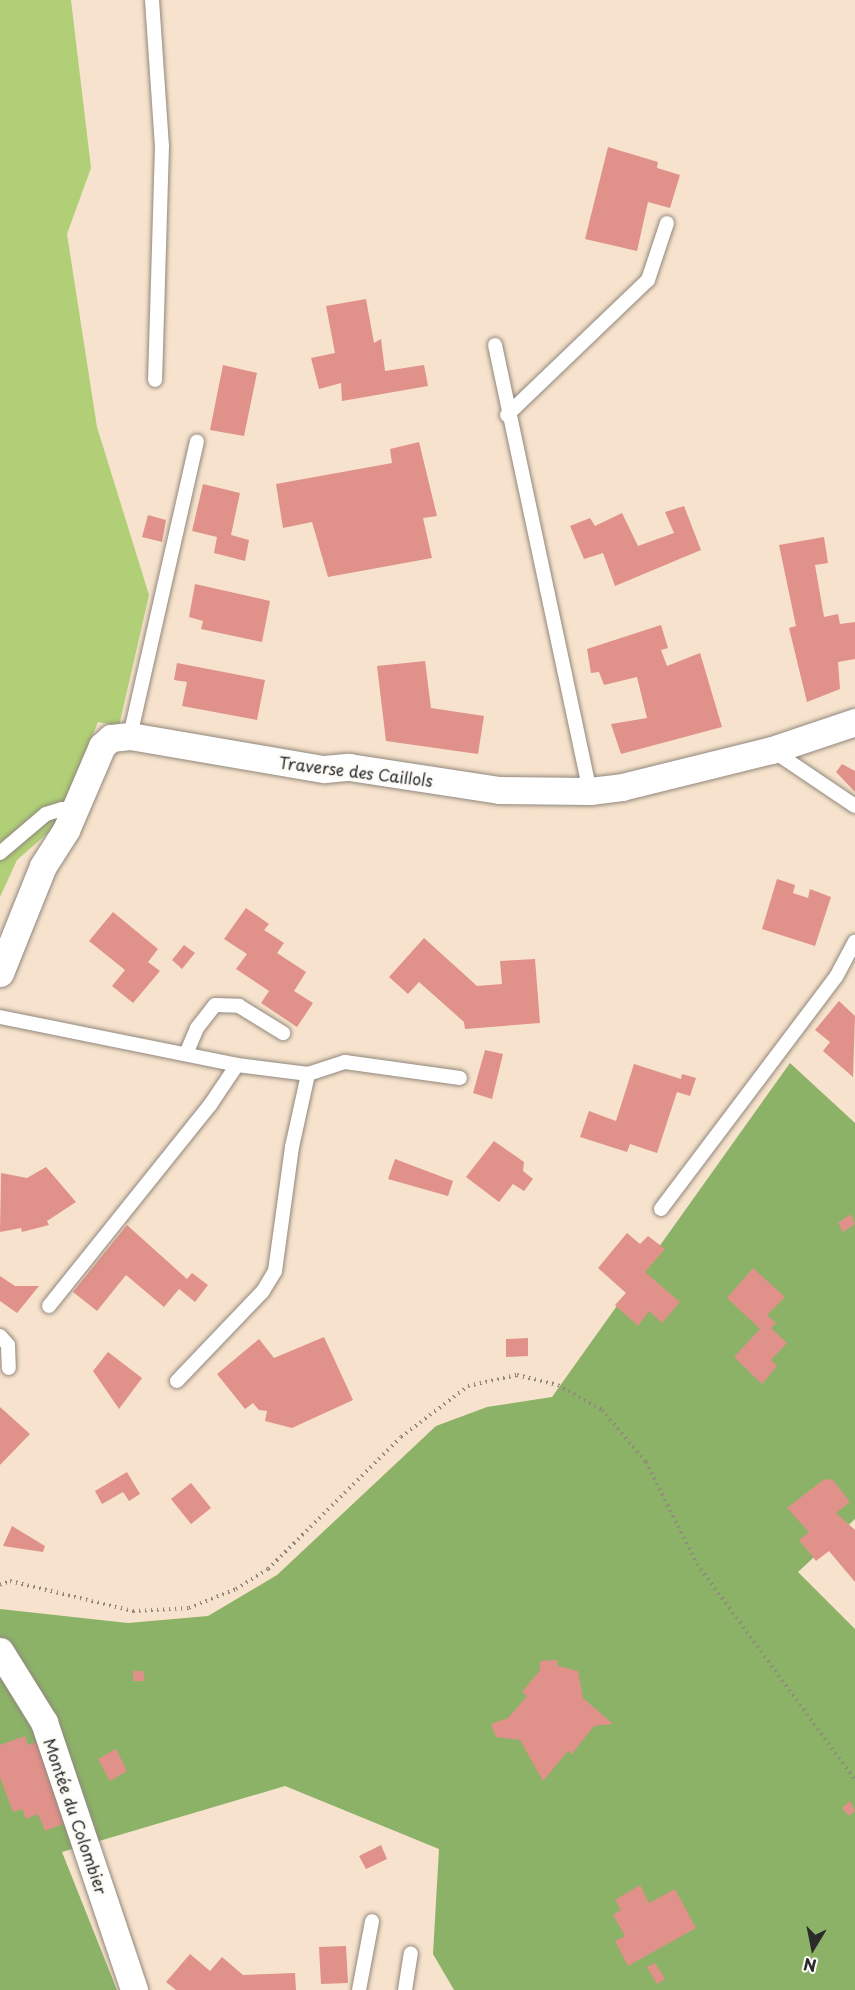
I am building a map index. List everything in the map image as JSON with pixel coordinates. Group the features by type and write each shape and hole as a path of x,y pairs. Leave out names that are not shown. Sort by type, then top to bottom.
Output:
{"street":[{"name":"Traverse des Caillols","path":"0,973 43,866 73,813 102,746 111,738 130,736 324,770 349,766 499,790 590,791 622,787 772,750 855,722"},
{"name":"Montée du Colombier","path":"0,1651 44,1722 134,1990"}],"lane":[{"path":"152,0 162,146 155,380"},
{"path":"507,415 648,280 667,223"},
{"path":"495,345 507,415 590,791"},
{"path":"130,736 197,442"},
{"path":"772,750 855,806"},
{"path":"0,853 46,814 62,809 73,813"},
{"path":"661,1209 836,977 855,942"},
{"path":"186,1054 197,1028 215,1005 239,1006 283,1033"},
{"path":"0,1017 237,1065 308,1074 345,1062 460,1078"},
{"path":"49,1306 210,1106 237,1065"},
{"path":"177,1381 263,1291 275,1271 292,1147 308,1074"},
{"path":"0,1336 8,1345 9,1368"},
{"path":"359,1990 372,1921"},
{"path":"405,1990 411,1953"}],"path":[{"path":"0,1585 10,1581 133,1611 189,1608 236,1589 268,1569 409,1430 468,1386 516,1375 558,1385 602,1410 646,1462 697,1564 855,1780"}],"green space":[{"path":"0,0 71,0 91,168 67,234 97,427 149,595 119,726 98,722 57,825 17,860 0,897"},
{"path":"790,1063 855,1123 855,1519 798,1572 855,1629 855,1990 454,1990 433,1954 439,1849 285,1786 62,1852 117,1990 0,1990 0,1609 128,1623 208,1616 277,1575 436,1426 487,1407 552,1397"}],"building":[{"path":"608,147 658,162 657,168 680,175 670,208 648,202 637,251 585,239"},
{"path":"366,299 374,343 381,339 385,371 424,365 428,386 342,401 341,383 319,389 311,358 335,353 326,306"},
{"path":"223,365 257,373 244,436 210,430"},
{"path":"419,442 437,516 423,518 432,558 328,577 312,522 283,528 276,484 392,463 390,449"},
{"path":"203,484 240,493 231,535 249,540 245,561 214,553 217,537 192,531"},
{"path":"684,506 701,550 615,586 603,553 584,559 570,526 590,518 595,526 622,513 638,546 674,533 665,512"},
{"path":"148,515 166,520 162,542 142,537"},
{"path":"824,537 828,563 815,565 824,617 838,614 840,624 855,622 855,659 838,662 840,689 807,702 789,628 796,626 779,545"},
{"path":"195,584 270,601 262,642 201,629 203,621 189,617"},
{"path":"661,625 668,648 661,650 667,666 700,653 722,727 621,754 611,724 647,718 637,677 604,685 599,672 591,673 587,649"},
{"path":"425,661 431,708 484,716 478,754 386,741 377,666"},
{"path":"177,663 265,680 257,720 182,706 187,682 174,680"},
{"path":"842,764 855,771 855,792 836,772"},
{"path":"777,879 795,885 793,893 808,898 810,889 831,897 815,946 762,929"},
{"path":"246,908 269,924 264,930 284,943 277,953 306,972 294,991 313,1003 297,1027 261,1003 269,991 236,969 247,954 224,939"},
{"path":"113,912 158,949 148,962 160,971 133,1003 112,986 125,970 89,941"},
{"path":"424,938 477,986 502,984 500,961 535,959 540,1023 465,1029 464,1022 419,982 408,994 389,977"},
{"path":"184,945 195,953 182,969 172,960"},
{"path":"839,1001 855,1016 853,1077 823,1051 830,1042 815,1030"},
{"path":"485,1050 503,1054 492,1099 473,1093"},
{"path":"634,1064 681,1079 682,1074 696,1078 690,1096 677,1092 657,1153 630,1144 627,1152 580,1137 589,1111 616,1121"},
{"path":"494,1141 524,1162 523,1171 533,1179 524,1191 513,1184 499,1202 466,1177"},
{"path":"395,1159 453,1181 448,1196 388,1179"},
{"path":"46,1167 76,1202 47,1221 49,1225 22,1232 21,1228 0,1232 1,1173 27,1178"},
{"path":"851,1214 855,1224 843,1232 838,1223"},
{"path":"127,1225 187,1279 192,1273 208,1285 195,1302 179,1289 164,1307 126,1275 97,1311 73,1292"},
{"path":"627,1233 640,1244 648,1236 665,1249 645,1272 680,1302 662,1323 649,1311 638,1326 615,1305 626,1293 598,1268"},
{"path":"753,1268 785,1297 767,1315 776,1323 771,1328 787,1343 771,1360 777,1366 762,1384 734,1357 760,1329 727,1298"},
{"path":"0,1276 15,1286 39,1286 17,1313 0,1301"},
{"path":"324,1337 353,1400 292,1428 265,1421 267,1411 259,1410 253,1403 245,1409 217,1374 259,1339 274,1358"},
{"path":"528,1338 528,1356 506,1357 506,1339"},
{"path":"108,1352 142,1378 119,1409 93,1371"},
{"path":"0,1407 30,1434 0,1465"},
{"path":"127,1472 140,1494 129,1501 123,1492 102,1504 95,1491"},
{"path":"832,1479 850,1502 836,1513 855,1530 855,1582 829,1551 816,1561 799,1540 809,1532 787,1508 823,1480"},
{"path":"191,1483 211,1508 191,1524 171,1499"},
{"path":"12,1526 45,1546 43,1552 3,1546"},
{"path":"557,1660 558,1666 578,1671 583,1698 613,1724 594,1726 572,1754 568,1751 543,1781 520,1740 496,1737 491,1724 508,1718 527,1696 522,1692 540,1670 540,1661"},
{"path":"133,1671 143,1671 145,1681 133,1681"},
{"path":"25,1736 28,1745 41,1741 71,1821 45,1831 38,1814 26,1819 22,1809 13,1812 0,1777 0,1745"},
{"path":"116,1749 127,1771 110,1781 98,1759"},
{"path":"850,1801 855,1811 849,1816 842,1808"},
{"path":"381,1845 387,1859 366,1869 359,1856"},
{"path":"640,1885 649,1903 675,1889 696,1928 628,1966 615,1941 625,1936 613,1915 621,1910 615,1900"},
{"path":"346,1946 348,1983 321,1984 319,1947"},
{"path":"190,1954 210,1971 222,1957 243,1975 295,1973 296,1990 176,1990 166,1982"},
{"path":"655,1963 665,1979 657,1984 647,1967"}]}
